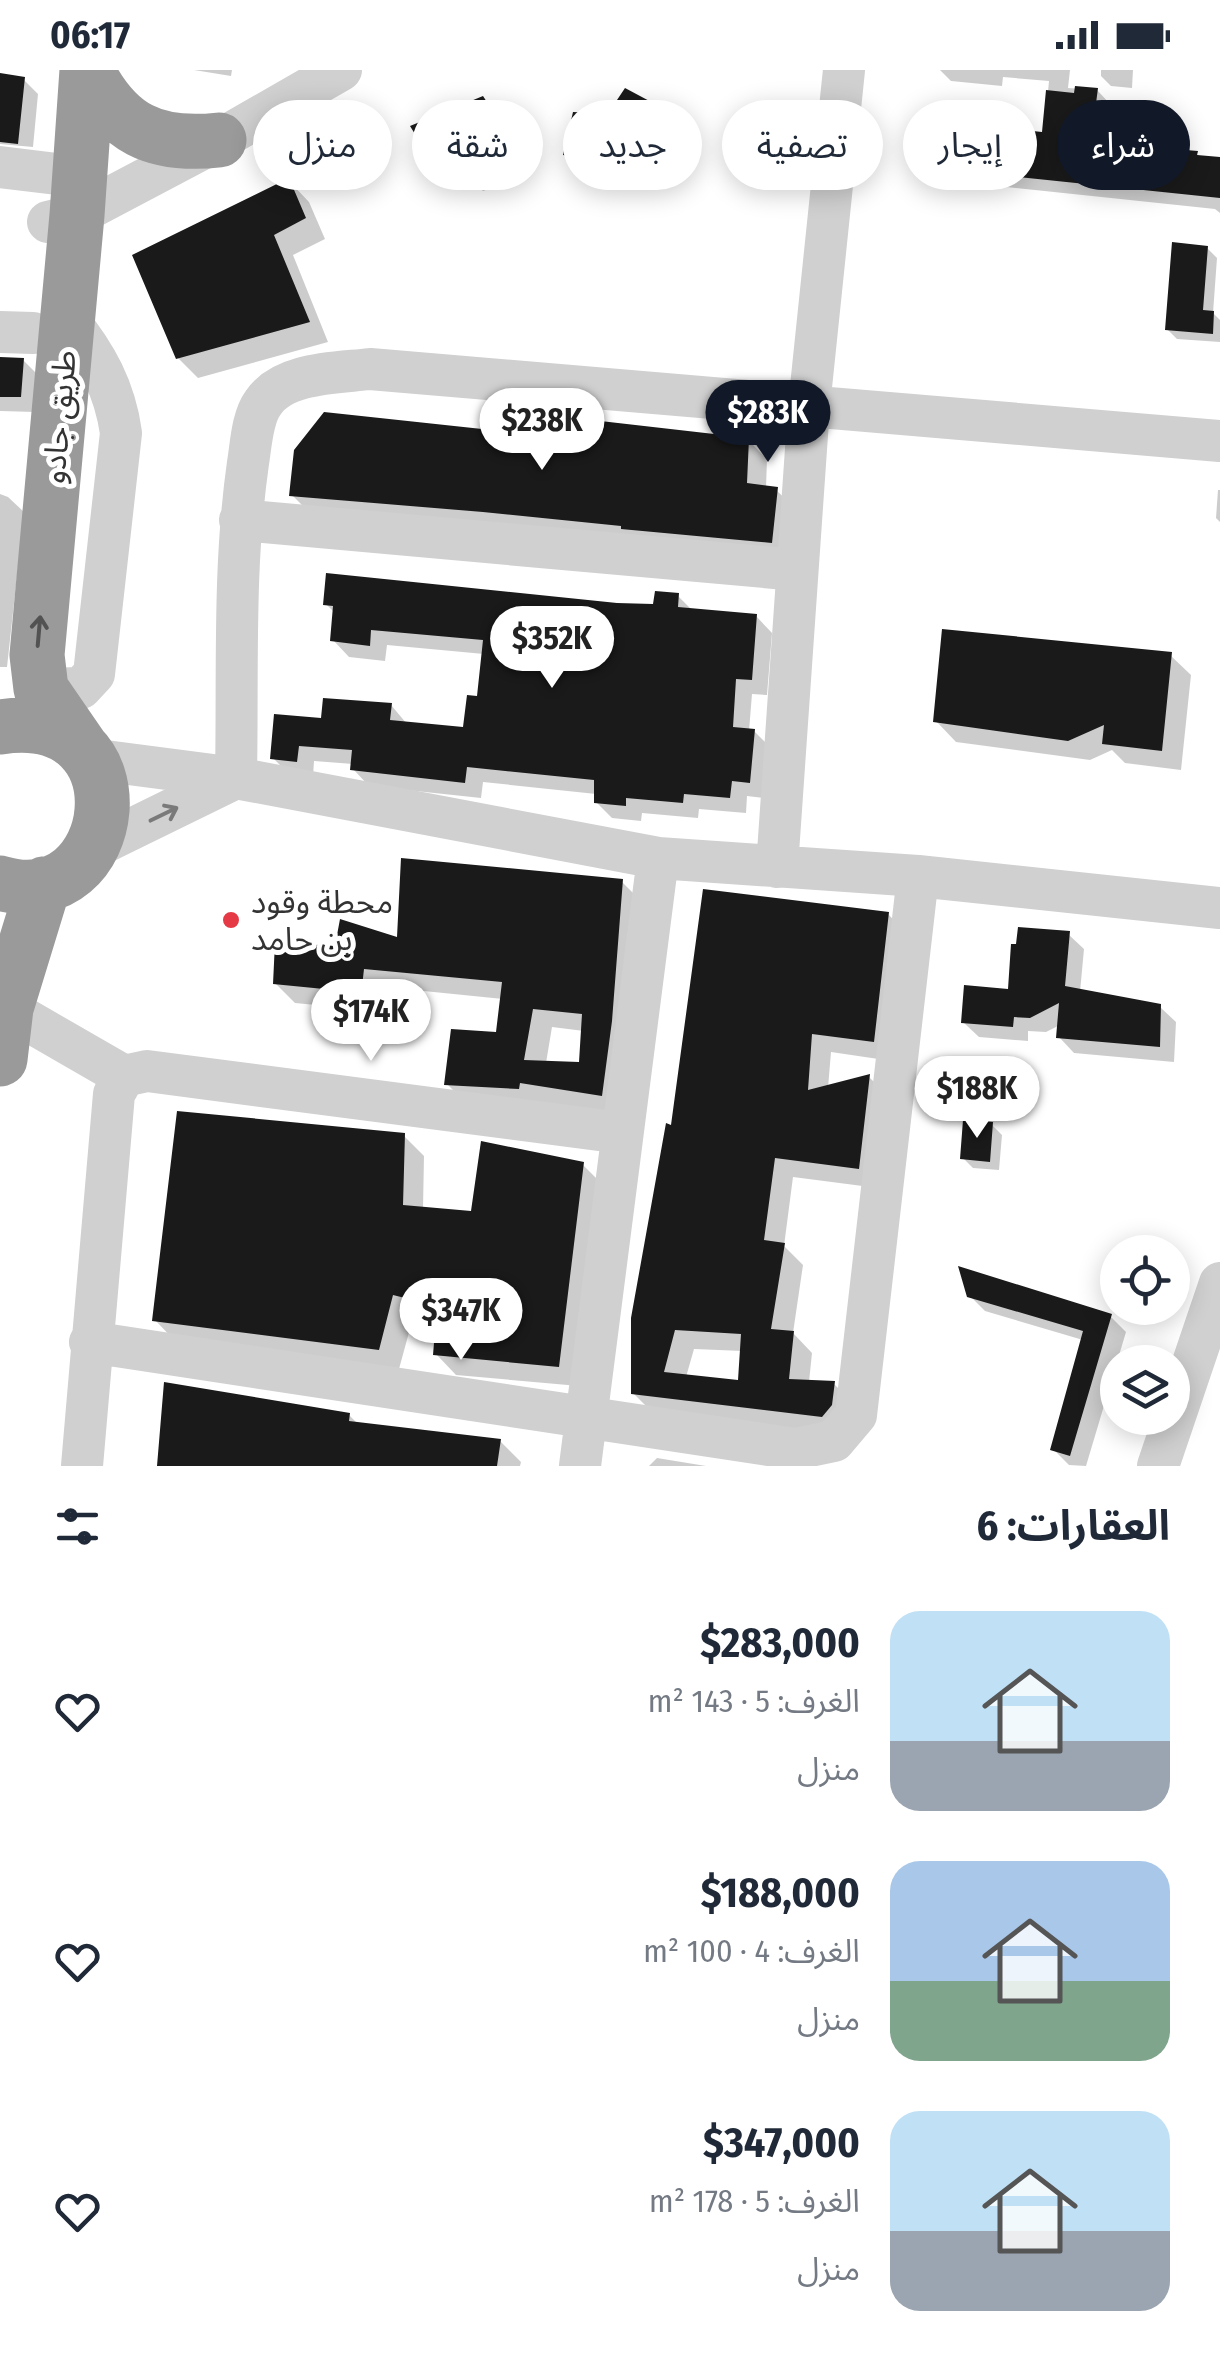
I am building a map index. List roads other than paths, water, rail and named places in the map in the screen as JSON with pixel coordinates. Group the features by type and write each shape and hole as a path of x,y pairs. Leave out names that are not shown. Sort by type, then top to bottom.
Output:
{"highway":[{"name":"طريق جادو","path":"61,204 74,70"},
{"name":"طريق جادو","path":"0,642 34,328 87,70"},
{"path":"87,70 102,98 125,122 139,130 186,144 219,140"},
{"name":"طريق جادو","path":"34,328 37,655 41,689 86,754 103,794 104,814 91,849"},
{"path":"0,727 44,727 65,736 86,754"},
{"path":"3,1034 22,884 62,876 91,849"}],"street":[{"path":"0,167 61,204 219,140 341,70"},
{"path":"777,867 808,406 844,70"},
{"path":"236,778 240,520 252,437 262,404 282,385 323,374 370,370 1220,440"},
{"path":"240,520 798,570"},
{"path":"86,754 236,778 658,858 918,876 1220,908"},
{"path":"91,849 236,778"},
{"path":"580,1466 658,858"},
{"path":"90,1342 795,1449 834,1441 856,1415 918,876"},
{"path":"3,1034 124,1076 148,1071 622,1133"},
{"path":"82,1466 114,1094 124,1076"},
{"path":"1158,1466 1220,1283"}],"place":[{"name":"محطة وقود بن حامد","path":"231,920"}]}
